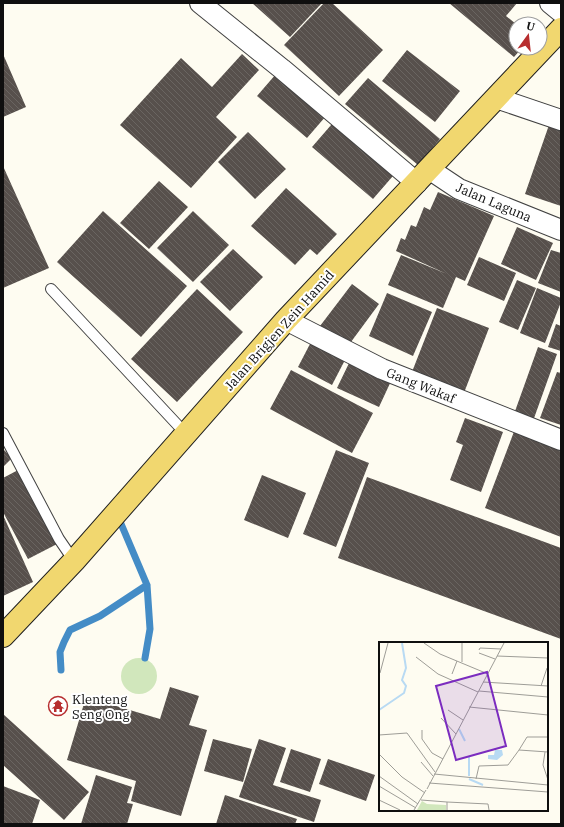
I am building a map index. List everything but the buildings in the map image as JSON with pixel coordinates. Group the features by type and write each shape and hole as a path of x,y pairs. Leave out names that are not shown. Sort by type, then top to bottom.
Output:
{"main road":[{"name":"Jalan Brigjen Zein Hamid","path":"3,636 74,561 286,320 561,29"}],"street":[{"name":"Jalan Laguna","path":"200,3 282,69 423,176 561,230"},
{"path":"550,3 561,12"},
{"path":"496,98 561,120"},
{"name":"Gang Wakaf","path":"286,320 382,370 561,440"}],"lane":[{"path":"51,289 186,434"},
{"path":"3,433 59,538 74,561"}],"green space":[{"path":"139,658 152,663 157,676 152,689 139,694 126,689 121,676 126,663"}],"waterway":[{"path":"119,519 147,585 150,629 145,658"},
{"path":"61,670 60,652 70,630 100,616 147,585"}],"place":[{"name":"Klenteng Seng Ong","path":"58,706"}]}
